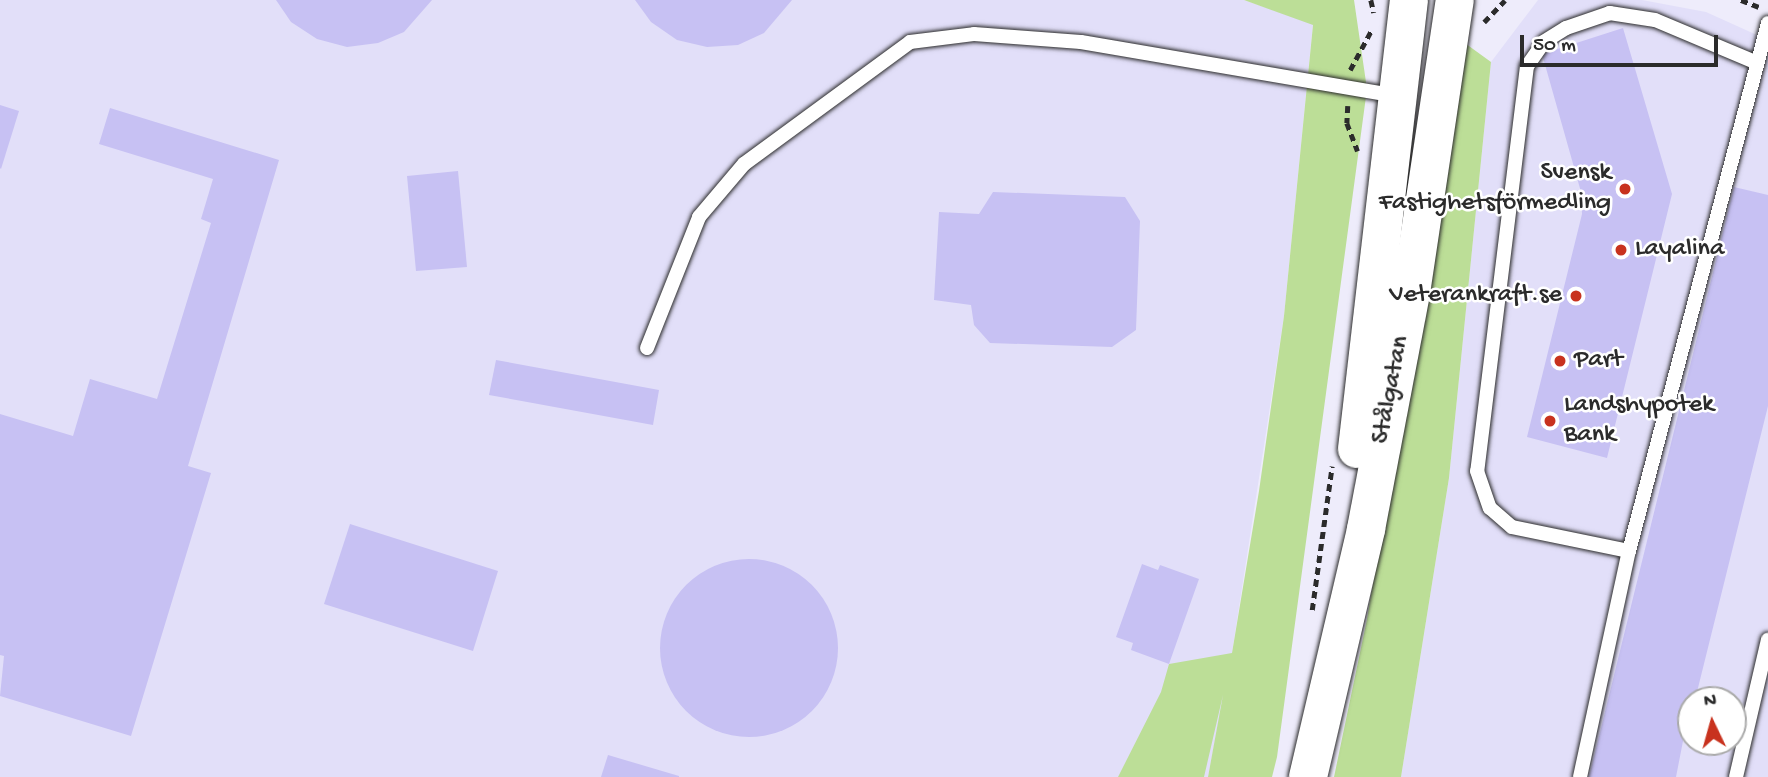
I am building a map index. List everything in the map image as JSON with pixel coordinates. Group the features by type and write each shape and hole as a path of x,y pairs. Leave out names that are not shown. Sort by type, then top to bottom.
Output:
{"main road":[{"name":"Stålgatan","path":"1336,653 1409,0"},
{"name":"Stålgatan","path":"1308,777 1366,529 1411,293 1455,0"}],"lane":[{"path":"1629,551 1513,527 1490,508 1477,471 1527,66 1544,41 1566,28 1610,13 1655,20 1755,62"},
{"path":"1580,777 1629,551 1755,62 1768,23"},
{"path":"647,348 699,217 744,163 910,42 974,34 1081,42 1399,96"},
{"path":"1736,777 1767,649"}],"shaded area":[{"path":"0,0 1244,0 1313,24 1284,316 1232,653 1208,777 0,777"},
{"path":"1538,0 1642,0 1706,12 1768,40 1768,777 1401,777 1449,478 1491,62"}],"green space":[{"path":"1244,0 1354,0 1367,89 1277,757 1272,777 1208,777 1223,695 1204,777 1118,777 1161,692 1169,664 1232,653 1259,491 1284,316 1313,25"},
{"path":"1462,41 1491,62 1449,478 1401,777 1334,777 1367,619"}],"building":[{"path":"276,0 432,0 404,32 378,43 347,47 317,39 291,22"},
{"path":"635,0 792,0 764,33 738,45 707,47 677,40 651,22"},
{"path":"1623,28 1672,194 1607,458 1527,437 1582,214 1581,192 1542,54"},
{"path":"0,105 19,111 1,169 0,168"},
{"path":"110,108 279,160 188,466 211,473 131,736 0,696 4,656 0,655 0,414 73,436 90,379 157,399 211,223 201,219 213,179 99,144"},
{"path":"458,171 467,267 416,271 407,176"},
{"path":"1734,187 1768,195 1768,406 1698,686 1677,686 1677,756 1680,756 1676,777 1589,777"},
{"path":"993,192 1125,197 1140,221 1136,330 1112,347 990,343 974,325 971,305 934,300 939,212 979,214"},
{"path":"496,360 659,390 653,425 489,395"},
{"path":"350,524 498,571 473,651 324,604"},
{"path":"749,559 783,565 812,585 832,614 838,648 832,682 812,711 783,731 749,737 715,731 686,711 666,682 660,648 666,614 686,585 715,565"},
{"path":"1142,564 1158,570 1160,565 1199,579 1169,664 1131,650 1133,643 1116,637"},
{"path":"608,755 679,776 679,777 601,777"}],"place":[{"name":"Svensk Fastighetsförmedling","path":"1625,189"},
{"name":"Layalina","path":"1621,250"},
{"name":"Veterankraft.se","path":"1576,296"},
{"name":"Part","path":"1560,361"},
{"name":"Landshypotek Bank","path":"1550,421"}]}
